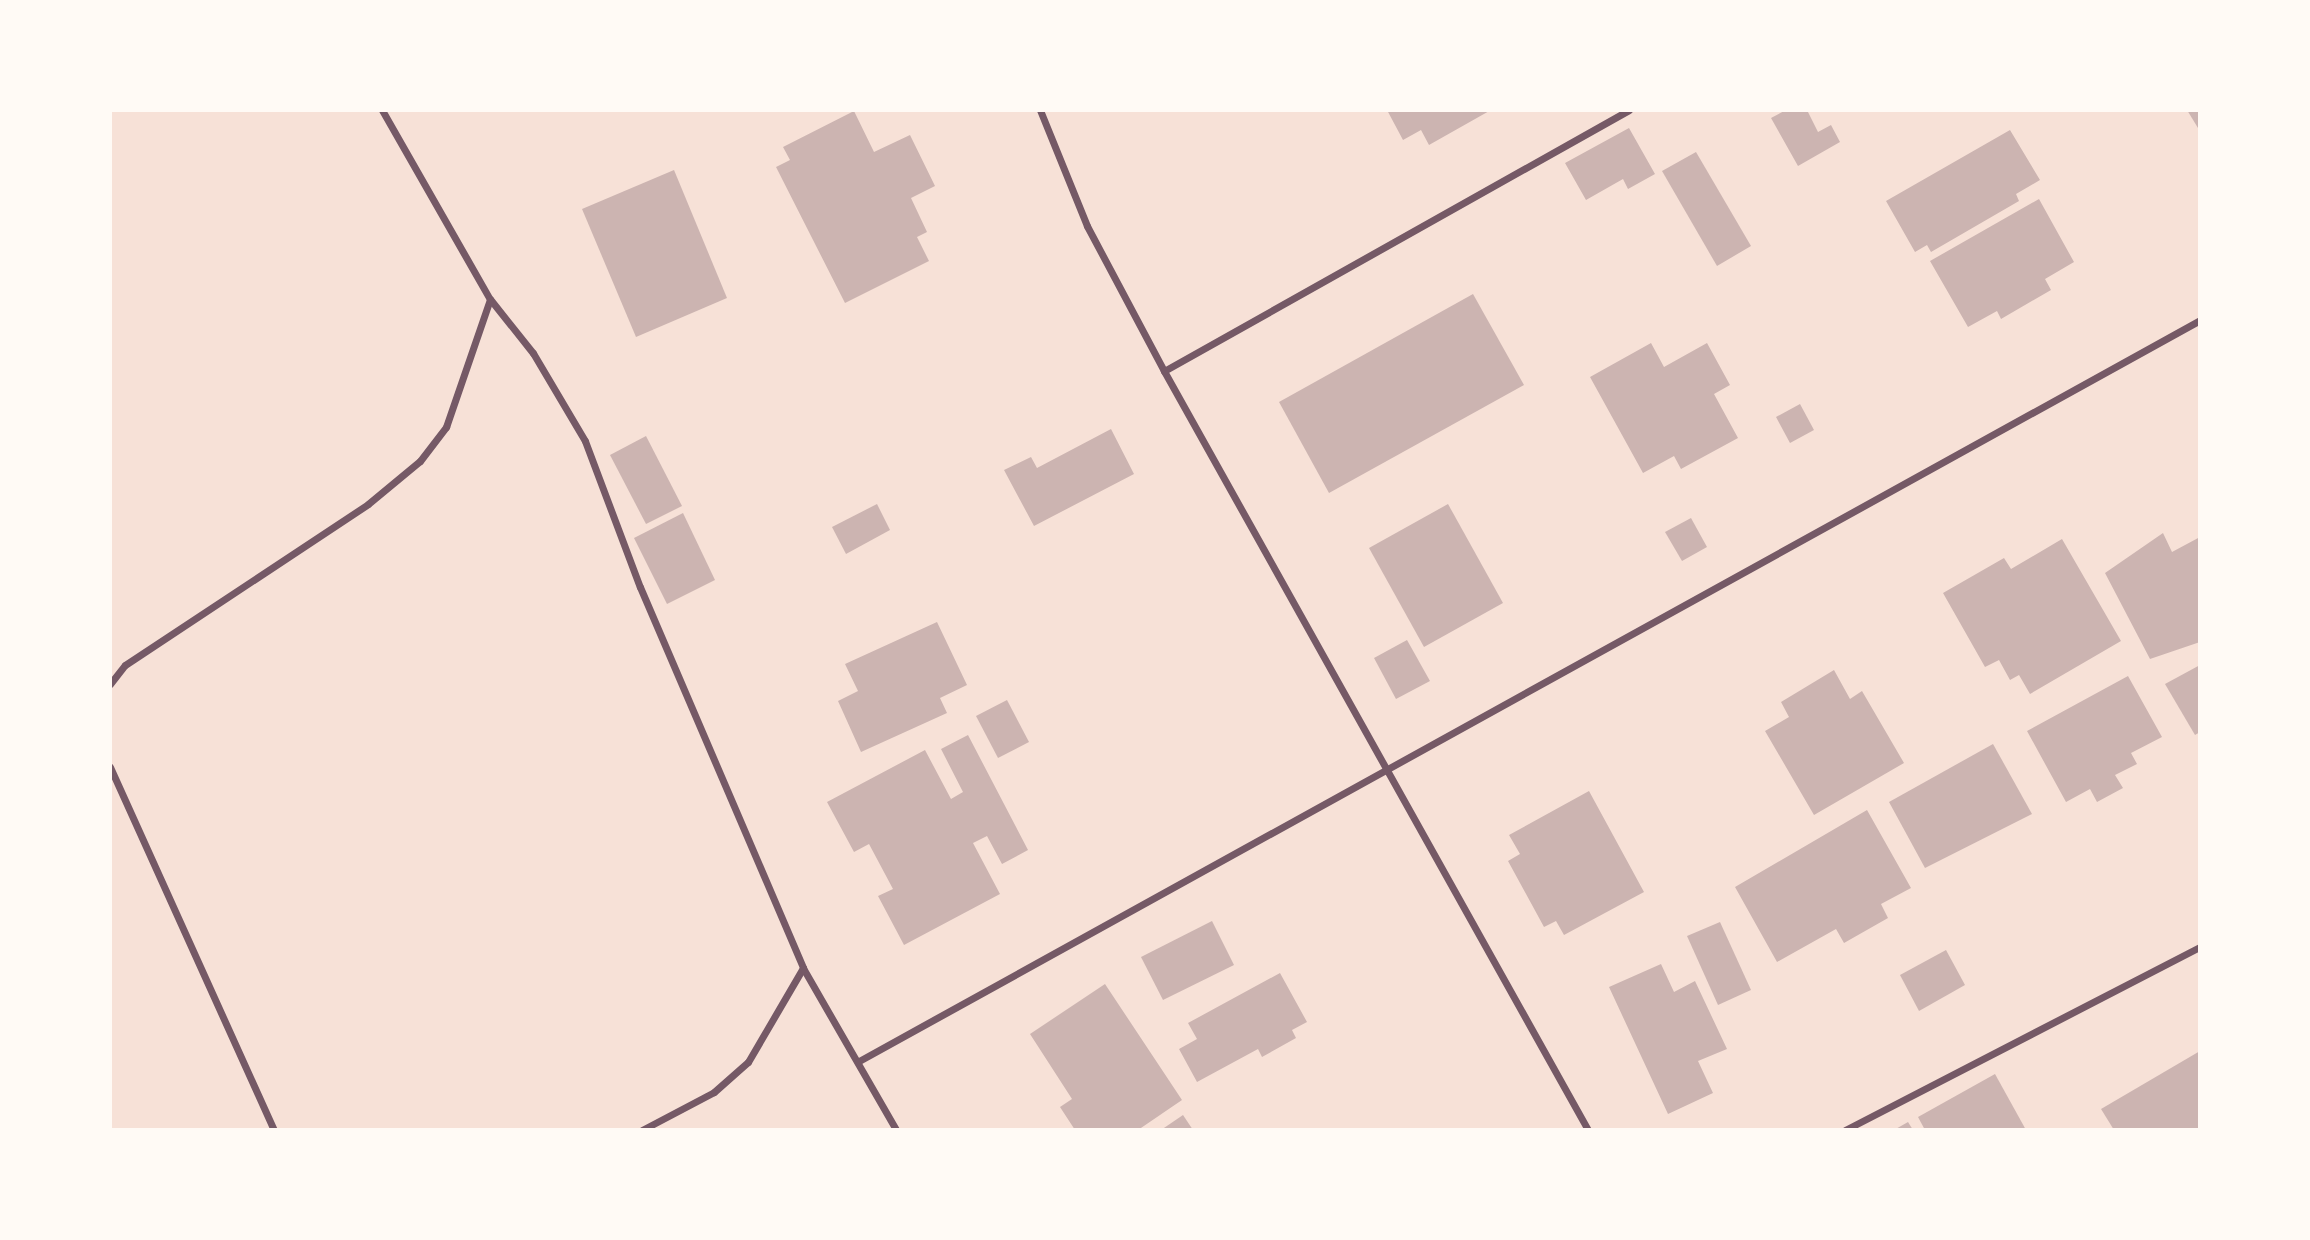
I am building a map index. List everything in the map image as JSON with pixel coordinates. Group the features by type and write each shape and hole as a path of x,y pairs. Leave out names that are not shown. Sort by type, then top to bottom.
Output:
{"street":[{"path":"382,110 490,299 533,353 585,441 640,587 803,968 859,1061 896,1130"},
{"path":"1040,110 1087,226 1164,371 1588,1130"},
{"path":"1164,371 1629,110"},
{"path":"110,684 125,665 368,504 420,461 446,427 490,299"},
{"path":"859,1061 2200,320"},
{"path":"110,767 274,1130"},
{"path":"1845,1130 2200,947"},
{"path":"642,1130 714,1092 748,1062 803,968"}],"building":[{"path":"1387,110 1491,110 1429,145 1421,130 1403,140"},
{"path":"1786,110 1807,110 1818,132 1831,125 1840,142 1798,166 1771,118"},
{"path":"2187,110 2200,110 2200,127 2198,128"},
{"path":"854,111 874,152 910,135 935,186 911,198 927,232 917,237 929,261 845,303 776,167 790,160 783,147"},
{"path":"1629,128 1655,174 1628,189 1623,179 1586,200 1565,163"},
{"path":"2010,130 2040,180 2016,194 2019,201 1931,252 1927,245 1915,252 1886,201"},
{"path":"1696,152 1751,246 1717,266 1662,171"},
{"path":"674,170 727,298 636,337 582,209"},
{"path":"2039,199 2074,262 2045,279 2051,290 2001,319 1997,311 1968,327 1930,261"},
{"path":"1473,294 1524,385 1329,493 1279,402"},
{"path":"1651,343 1664,367 1707,343 1730,385 1714,394 1738,438 1681,469 1674,456 1643,473 1590,377"},
{"path":"1800,404 1814,430 1790,443 1776,417"},
{"path":"1111,429 1134,474 1034,526 1004,470 1031,457 1037,468"},
{"path":"646,436 682,506 646,524 610,455"},
{"path":"877,504 890,530 846,554 832,527"},
{"path":"1448,504 1503,603 1424,647 1369,548"},
{"path":"683,513 715,580 667,604 634,538"},
{"path":"1691,518 1707,547 1682,561 1665,532"},
{"path":"2163,533 2172,552 2200,537 2200,642 2150,659 2105,573"},
{"path":"2062,539 2121,641 2030,694 2019,675 2010,680 1999,660 1985,667 1943,593 2004,558 2011,569"},
{"path":"937,622 967,685 940,698 947,713 861,752 838,701 858,691 845,664"},
{"path":"1407,640 1430,681 1396,699 1374,658"},
{"path":"2200,665 2200,732 2195,735 2165,684"},
{"path":"1834,670 1850,699 1862,691 1904,763 1814,815 1765,731 1789,717 1781,702"},
{"path":"2128,676 2162,737 2131,753 2137,764 2115,775 2123,788 2097,802 2090,789 2066,802 2027,731"},
{"path":"1007,700 1029,742 998,758 976,716"},
{"path":"968,735 1028,850 1002,864 987,836 973,843 1000,894 904,945 878,896 893,889 869,844 854,852 827,802 925,750 951,799 963,792 941,749"},
{"path":"1993,744 2032,814 1925,868 1889,802"},
{"path":"1589,791 1644,892 1564,935 1556,921 1544,927 1508,861 1520,854 1509,835"},
{"path":"1867,810 1911,888 1881,904 1888,918 1844,943 1836,929 1777,962 1735,887"},
{"path":"1212,921 1234,965 1163,1000 1141,957"},
{"path":"1720,922 1751,990 1718,1005 1687,936"},
{"path":"1946,950 1965,985 1919,1011 1900,975"},
{"path":"1661,964 1674,992 1695,981 1727,1049 1698,1061 1713,1093 1668,1114 1609,987"},
{"path":"1280,973 1307,1022 1292,1030 1296,1038 1262,1057 1258,1049 1197,1082 1179,1049 1197,1039 1188,1023"},
{"path":"1105,984 1182,1100 1138,1130 1075,1130 1060,1107 1072,1099 1030,1034"},
{"path":"2200,1051 2200,1130 2114,1130 2101,1109"},
{"path":"1995,1074 2026,1130 1925,1130 1918,1117"},
{"path":"1183,1115 1193,1130 1161,1130"},
{"path":"1908,1122 1913,1130 1894,1130"}]}
